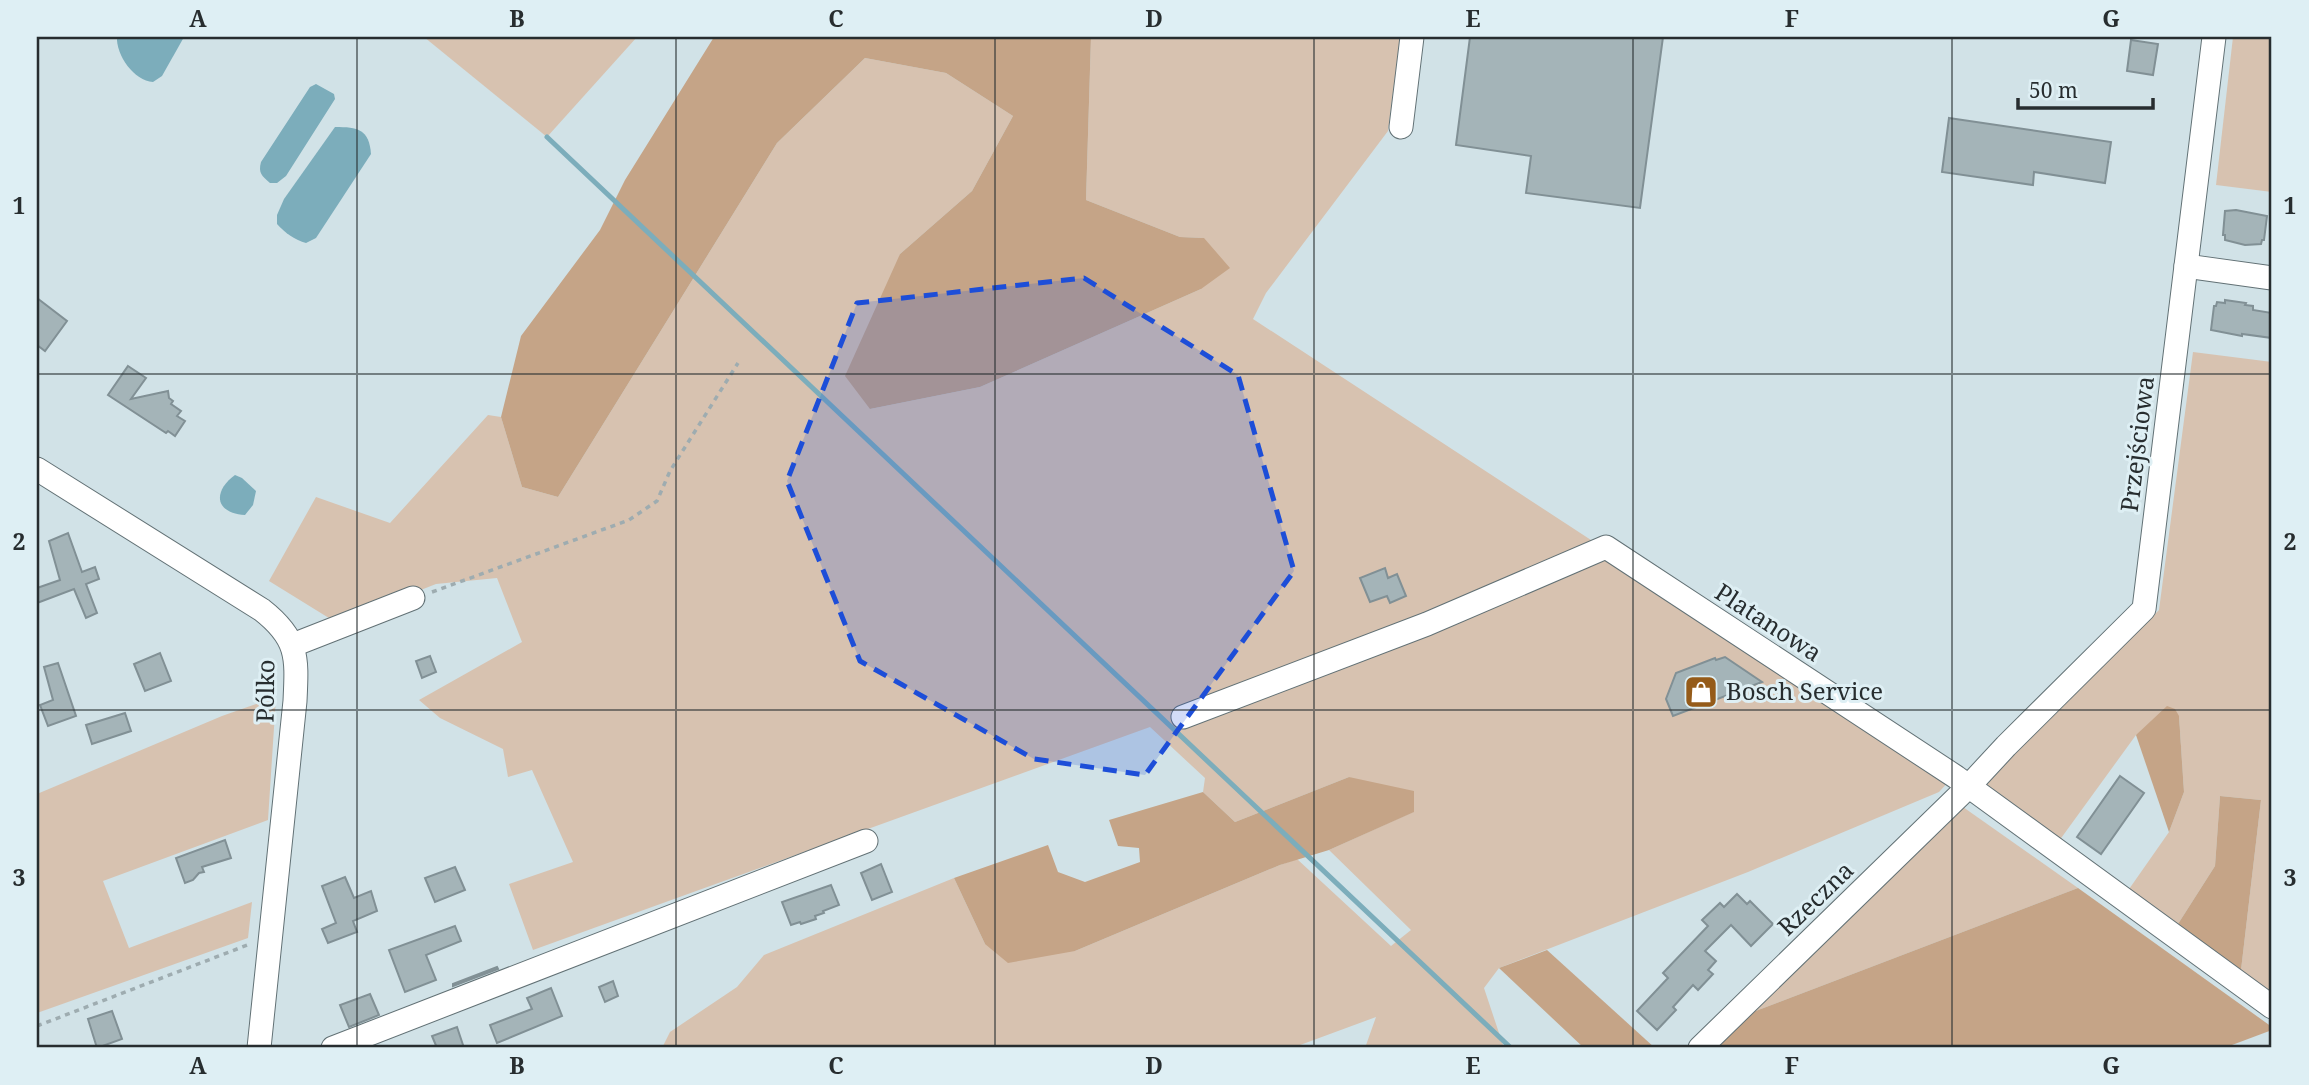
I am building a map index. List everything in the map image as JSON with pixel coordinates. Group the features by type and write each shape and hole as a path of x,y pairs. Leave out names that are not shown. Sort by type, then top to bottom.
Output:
{"street":[{"path":"1401,127 1412,37"},
{"name":"Przejściowa","path":"1968,787 2144,610 2214,37"},
{"path":"2186,266 2272,278"},
{"name":"Pólko","path":"37,469 262,610 274,620 293,645 297,668 295,701 259,1048"},
{"name":"Platanowa","path":"1183,717 1427,624 1606,547 1968,787 2272,1007"},
{"path":"293,645 413,598"},
{"name":"Rzeczna","path":"1700,1048 1968,787"},
{"path":"333,1048 866,841"}],"path":[{"path":"413,598 629,520 657,501 670,471 738,363"},
{"path":"37,1026 269,937"}],"highlighted area":[{"path":"1084,278 1238,375 1294,571 1145,775 1034,759 860,661 787,481 857,303"}],"shaded area":[{"path":"424,37 637,37 547,137"},
{"path":"714,37 1091,37 1086,200 1180,237 1204,238 1230,268 1201,289 980,387 870,409 845,376 900,254 972,191 1013,116 946,73 865,58 777,143 558,497 522,487 501,417 521,336 600,230 625,180"},
{"path":"1091,37 1400,37 1388,131 1266,293 1253,319 1802,678 1951,779 1939,792 1748,872 1499,968 1484,988 1504,1048 1365,1048 1376,1017 1292,1048 662,1048 670,1032 737,987 764,955 954,878 985,944 1075,951 1297,859 1391,946 1411,930 1329,850 1413,812 1349,777 1235,822 1203,792 1205,778 1150,727 533,950 509,884 573,862 532,770 508,777 503,749 440,718 419,700 522,642 497,578 436,584 337,623 269,581 316,497 390,523 488,415 501,417 522,487 558,497 777,143 865,58 946,73 1013,116 972,191 900,254 870,409 980,387 1201,289 1204,238 1180,237 1086,200"},
{"path":"2233,37 2272,37 2272,192 2216,185"},
{"path":"2193,352 2272,362 2272,994 2241,970 2261,800 2220,796 2215,866 2178,924 2127,892 2169,832 2184,792 2179,716 2136,735 2059,841 1982,785 2159,610"},
{"path":"276,697 268,820 103,881 129,948 252,902 248,938 37,1013 37,794 222,716"},
{"path":"2167,706 2175,709 2179,716 2184,792 2169,832 2136,735"},
{"path":"1349,777 1414,791 1414,812 1329,850 1280,865 1075,951 1008,963 985,944 954,878 1048,845 1058,872 1085,882 1140,862 1139,848 1118,846 1109,820 1203,792 1235,822"},
{"path":"2220,796 2261,800 2241,970 2178,924 2215,866"},
{"path":"1963,807 2078,888 1753,1012"},
{"path":"2078,888 2272,1027 2272,1030 2224,1048 1716,1048 1753,1012"},
{"path":"1547,950 1655,1048 1584,1048 1499,968"}],"water":[{"path":"117,37 184,37 162,76 153,82 139,77 128,66 117,44"},
{"path":"316,84 334,94 335,99 286,176 277,183 270,183 261,174 261,162 310,87"},
{"path":"335,127 356,129 365,134 371,154 316,238 306,243 280,227 277,224 277,215 284,199"},
{"path":"235,475 256,491 253,505 245,515 227,510 220,500 223,488"}],"building":[{"path":"1470,37 1663,37 1640,208 1526,193 1531,156 1456,145"},
{"path":"2131,40 2158,44 2153,75 2127,71"},
{"path":"1949,118 2111,142 2105,183 2034,172 2033,185 1942,172"},
{"path":"2236,210 2267,216 2261,244 2245,245 2225,240 2225,211"},
{"path":"37,298 67,321 45,351 37,345"},
{"path":"2225,300 2246,303 2245,305 2253,306 2253,310 2272,313 2272,338 2211,330 2214,306 2217,302 2225,303"},
{"path":"128,366 146,378 131,399 168,391 169,398 173,401 171,404 181,411 177,416 185,421 175,436 168,431 166,433 108,395"},
{"path":"68,533 82,572 95,567 99,579 86,584 97,613 86,618 74,589 37,603 37,588 60,580 49,541"},
{"path":"1385,568 1388,578 1397,574 1406,596 1390,603 1387,596 1370,602 1360,578"},
{"path":"160,653 171,681 145,691 134,664"},
{"path":"430,656 436,672 422,678 416,661"},
{"name":"Bosch Service","path":"1725,657 1762,682 1673,716 1666,699 1676,673 1715,658"},
{"path":"58,663 76,716 48,726 40,705 53,700 44,667"},
{"path":"125,713 131,731 92,744 86,725"},
{"path":"2120,776 2144,793 2101,854 2077,837"},
{"path":"225,840 231,858 202,867 204,872 185,883 176,858"},
{"path":"881,864 892,892 872,900 861,873"},
{"path":"455,867 465,890 435,902 425,878"},
{"path":"345,877 354,898 371,891 377,911 353,921 357,932 328,943 322,929 336,923 322,886"},
{"path":"831,885 839,905 823,911 824,913 815,916 816,919 791,925 782,902"},
{"path":"1737,894 1747,904 1750,901 1773,924 1751,946 1731,925 1705,951 1716,961 1708,970 1713,974 1698,990 1693,985 1673,1007 1676,1010 1657,1030 1637,1011 1668,978 1663,973 1708,926 1702,920 1720,903 1724,907"},
{"path":"455,926 461,941 426,955 436,980 405,992 389,950"},
{"path":"497,967 498,969 453,986 453,984"},
{"path":"613,981 618,996 605,1002 599,987"},
{"path":"551,988 562,1016 497,1043 490,1025 532,1009 527,998"},
{"path":"370,994 379,1015 349,1027 340,1005"},
{"path":"112,1011 122,1039 97,1048 88,1019"},
{"path":"457,1027 464,1048 437,1048 432,1036"}],"waterway":[{"path":"547,137 1511,1048"}],"place":[{"name":"Bosch Service","path":"1701,692"}]}
